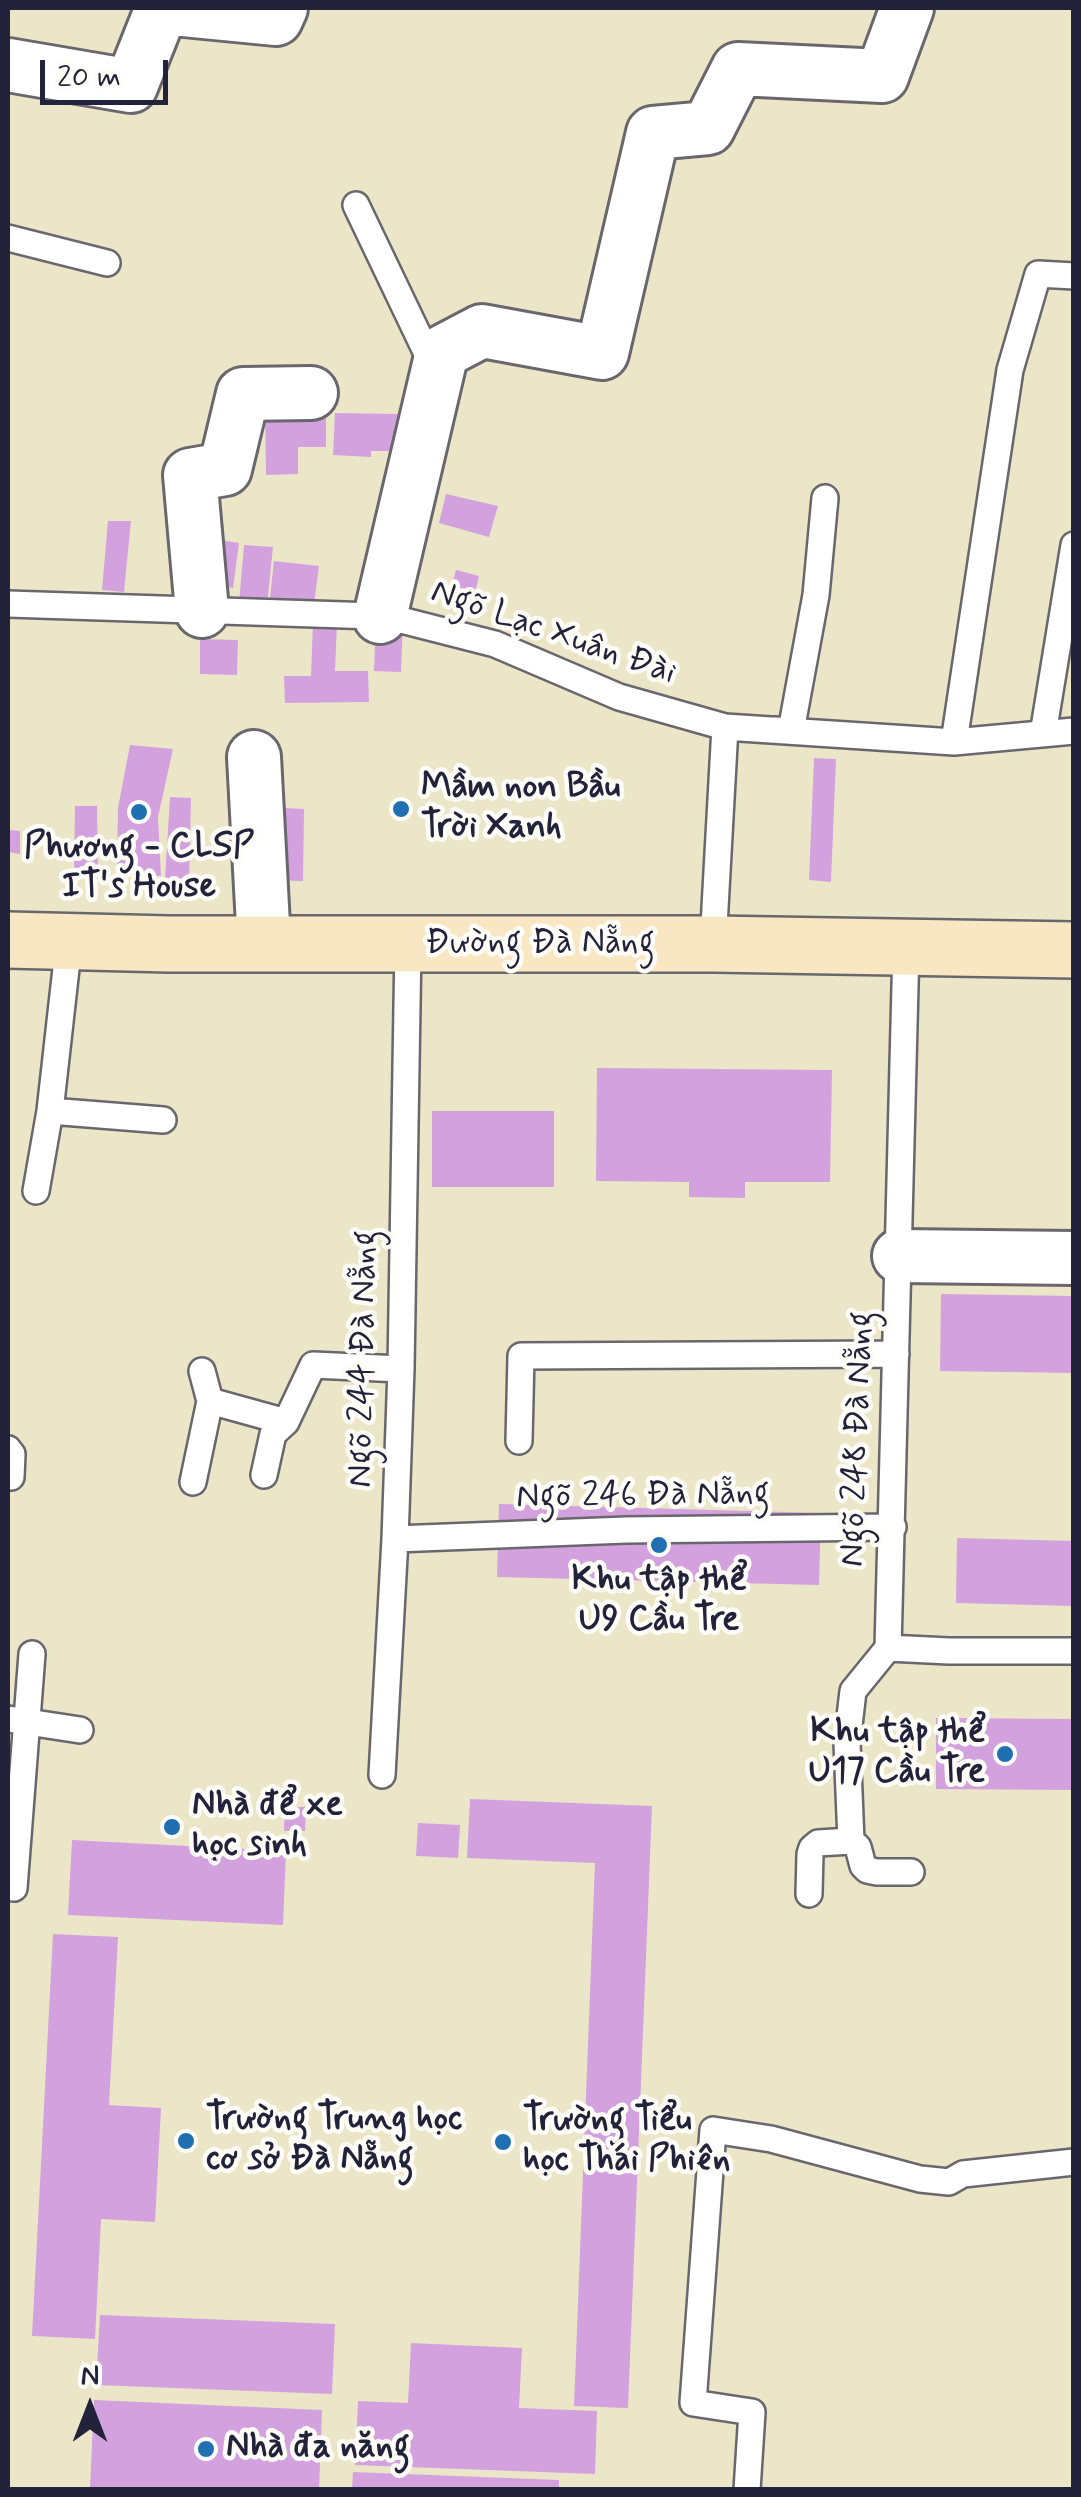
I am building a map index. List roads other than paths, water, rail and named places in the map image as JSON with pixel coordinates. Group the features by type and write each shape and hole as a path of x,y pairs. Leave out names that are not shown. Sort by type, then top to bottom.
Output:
{"main road":[{"name":"Đường Đà Nẵng","path":"8,940 1074,950"}],"street":[{"path":"8,65 131,86 162,8 276,19 280,8"},
{"path":"380,617 442,352 482,331 602,353 653,133 708,128 738,69 882,76 906,8"},
{"path":"202,611 190,475 225,468 243,394 312,393"},
{"path":"254,757 264,944"},
{"path":"899,1256 1074,1258"}],"lane":[{"path":"356,205 437,375"},
{"path":"8,238 107,263"},
{"path":"954,742 1010,370 1038,274 1074,276"},
{"path":"790,731 816,594 825,498"},
{"path":"1043,734 1074,546"},
{"name":"Ngõ Lạc Xuân Đài","path":"8,604 398,619 496,644 619,697 725,727 954,742 1074,731"},
{"path":"712,944 725,727"},
{"path":"36,1191 50,1111 68,942"},
{"name":"Ngõ 244 Đà Nẵng","path":"382,1774 401,1369 408,945"},
{"name":"Ngõ 248 Đà Nẵng","path":"888,1648 906,947"},
{"path":"50,1111 163,1120"},
{"path":"518,1441 521,1356 896,1354"},
{"path":"264,1475 273,1434 286,1422 313,1365 401,1369"},
{"path":"193,1482 210,1401 202,1371"},
{"path":"210,1401 286,1422"},
{"path":"8,1449 12,1454 11,1478"},
{"name":"Ngõ 246 Đà Nẵng","path":"395,1539 626,1530 892,1528"},
{"path":"852,1842 847,1743 854,1692 888,1648 1074,1651"},
{"path":"14,1888 16,1721 32,1654"},
{"path":"16,1721 80,1730"},
{"path":"809,1894 810,1854 818,1843 852,1842 867,1870 911,1872"},
{"path":"747,2490 752,2412 693,2403 712,2130 772,2139 920,2180 949,2182 963,2174 1074,2162"}],"place":[{"name":"Mầm non Bầu Trời Xanh","path":"401,809"},
{"name":"Phương - CLSP IT's House","path":"139,812"},
{"name":"Khu tập thể U9 Cầu Tre","path":"659,1545"},
{"name":"Khu tập thể U17 Cầu Tre","path":"1005,1754"},
{"name":"Nhà để xe học sinh","path":"172,1827"},
{"name":"Trường Trung học cơ sở Đà Nẵng","path":"186,2141"},
{"name":"Trường Tiểu học Thái Phiên","path":"503,2142"},
{"name":"Nhà đa năng","path":"206,2449"}]}
